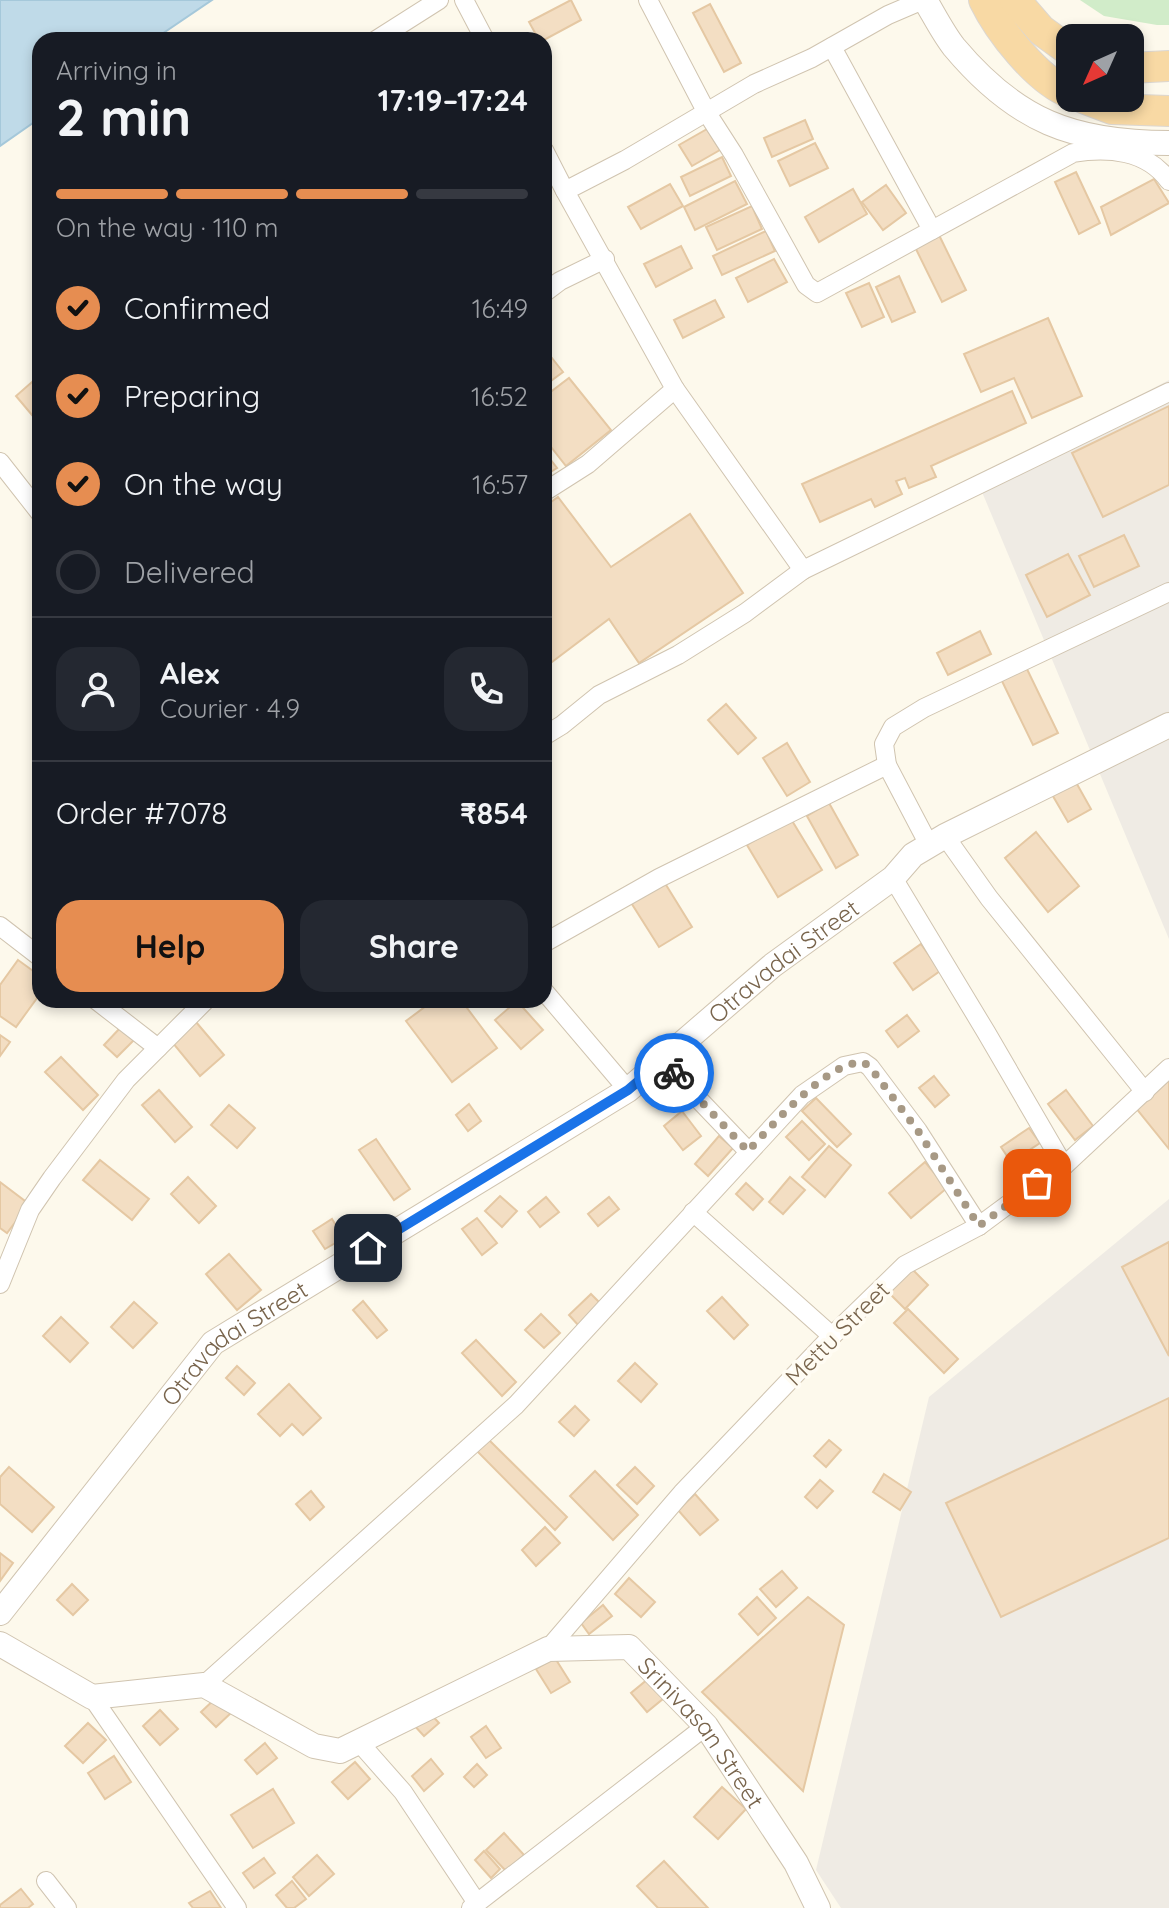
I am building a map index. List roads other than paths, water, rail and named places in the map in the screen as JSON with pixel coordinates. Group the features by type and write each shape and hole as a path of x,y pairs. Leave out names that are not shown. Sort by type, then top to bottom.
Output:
{"highway":[{"path":"984,0 994,22 1024,58 1056,85"},
{"path":"1015,0 1041,30 1056,41"},
{"path":"1144,67 1169,66"},
{"path":"1144,110 1169,111"}],"street":[{"path":"389,32 439,0"},
{"path":"464,0 481,32"},
{"path":"648,0 707,113 806,285 817,293 1073,153 1095,149 1125,151 1154,166 1169,181"},
{"path":"565,191 754,84 832,47 888,15 924,0 953,45 994,89 1032,117 1074,133 1139,143 1169,143"},
{"path":"832,47 932,230"},
{"path":"552,166 675,389 803,570"},
{"path":"552,287 605,259"},
{"path":"552,487 588,464 675,389"},
{"path":"552,731 599,695 678,655 745,613 803,570 1169,392"},
{"path":"0,462 32,503"},
{"path":"1145,1092 989,898 937,840 887,765 884,744 893,727 913,714 1169,592"},
{"name":"Otravadai Street","path":"0,1613 213,1343 628,1090 773,965 893,878 913,855 937,840 1169,725"},
{"path":"552,938 659,878 887,765"},
{"path":"893,878 1064,1166"},
{"path":"0,926 32,951"},
{"path":"552,1000 628,1090"},
{"path":"106,1008 158,1048"},
{"path":"0,1284 37,1200 126,1080 198,1008"},
{"path":"662,1061 748,1151"},
{"path":"92,1697 204,1685 516,1405 802,1095 844,1066 863,1062 870,1067 918,1131 979,1226"},
{"name":"Mettu Street","path":"548,1649 682,1493 832,1336 905,1265 979,1226 1064,1166 1169,1068"},
{"path":"693,1212 832,1336"},
{"path":"0,1644 92,1697 237,1908"},
{"name":"Srinivasan Street","path":"204,1685 314,1746 340,1751 548,1649 629,1647 706,1726 796,1863 816,1907"},
{"path":"358,1741 403,1792 474,1906 706,1726"},
{"path":"46,1881 67,1908"}],"water":[{"path":"0,0 212,0 165,32 32,32 32,124 0,146"}]}
